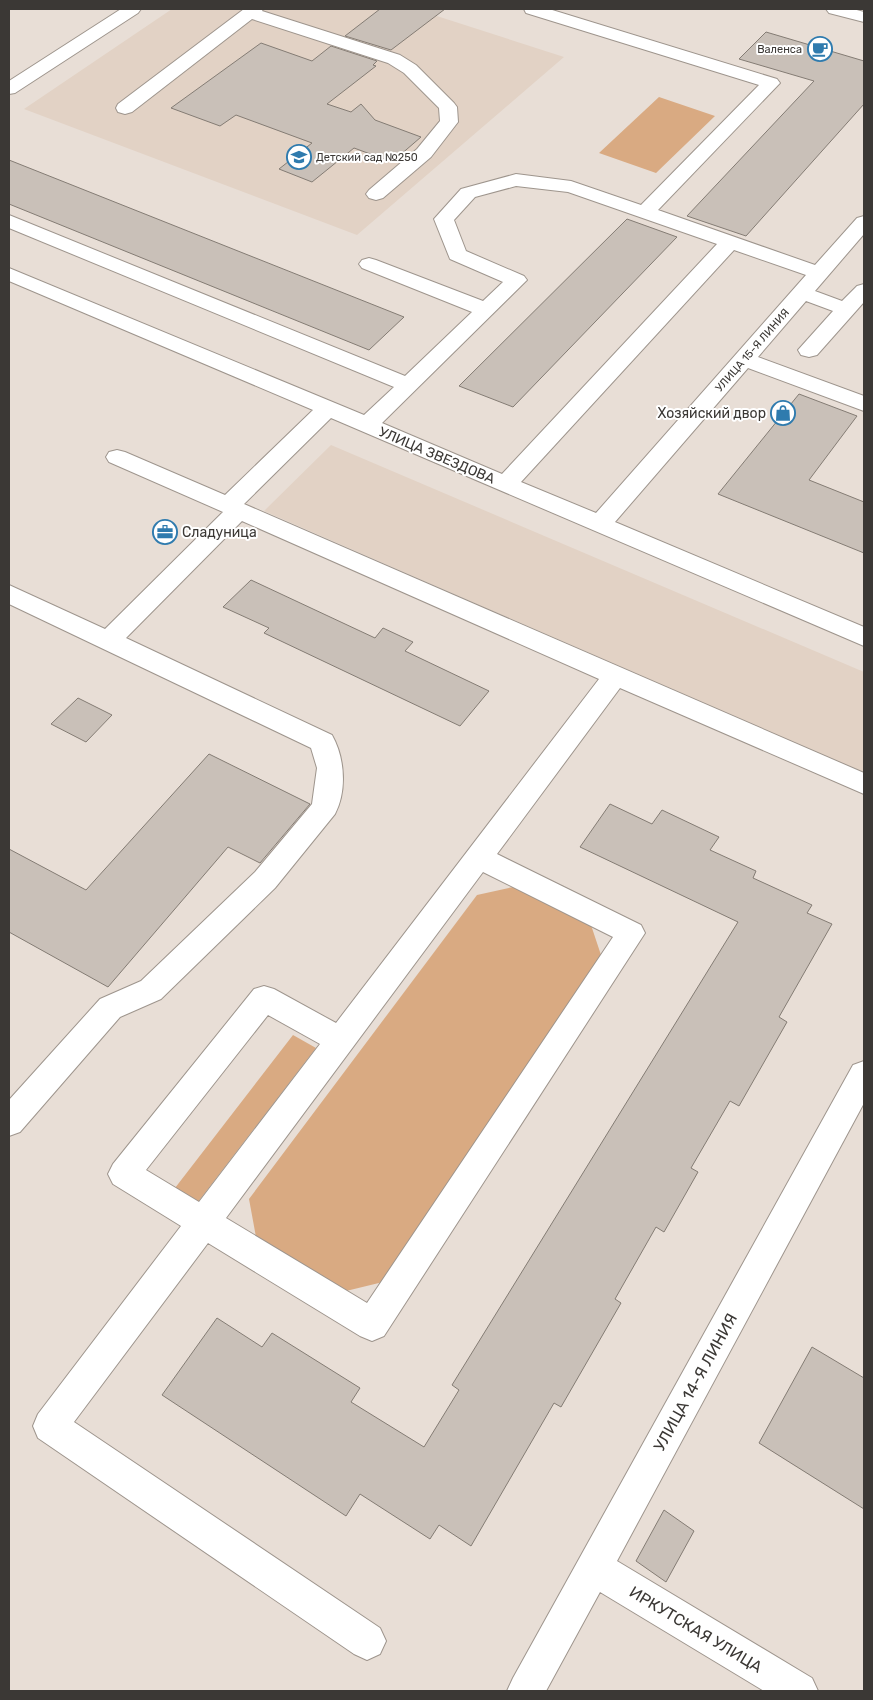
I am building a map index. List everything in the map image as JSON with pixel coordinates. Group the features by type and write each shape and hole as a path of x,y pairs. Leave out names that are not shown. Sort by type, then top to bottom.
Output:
{"street":[{"path":"9,89 132,9"},
{"path":"532,9 771,82 646,211"},
{"path":"835,9 864,17"},
{"path":"125,108 252,11 394,59 410,69 448,107 449,122 424,153 376,194"},
{"path":"367,425 517,280 457,255 444,220 468,193 516,180 571,187 646,211 819,273"},
{"path":"9,221 409,385"},
{"name":"УЛИЦА 15-Я ЛИНИЯ","path":"600,524 864,222"},
{"path":"506,484 731,242"},
{"path":"369,264 486,310"},
{"path":"864,270 861,274 864,275"},
{"name":"УЛИЦА ЗВЕЗДОВА","path":"9,274 864,637"},
{"path":"809,350 864,290"},
{"path":"802,293 846,309"},
{"path":"744,359 864,404"},
{"path":"108,641 328,408"},
{"path":"117,457 864,784"},
{"path":"9,594 323,742 330,768 325,807 265,880 151,990 110,1008 9,1122"},
{"path":"367,1641 50,1426 616,675"},
{"path":"341,1040 264,998 124,1174 372,1325 632,933 478,858"},
{"name":"УЛИЦА 14-Я ЛИНИЯ","path":"526,1691 864,1074"},
{"name":"ИРКУТСКАЯ УЛИЦА","path":"593,1568 799,1691"}],"shaded area":[{"name":"Детский сад №250","path":"172,9 415,9 564,57 357,235 24,109"},
{"path":"659,97 715,116 656,173 599,153"},
{"path":"331,445 864,672 864,773 264,511"},
{"path":"513,887 591,925 601,955 383,1282 346,1291 256,1237 249,1199 477,895"},
{"path":"293,1035 316,1048 198,1202 175,1188"}],"building":[{"path":"380,9 445,9 391,50 345,36"},
{"path":"766,32 864,61 864,104 746,236 687,216 814,81 739,59"},
{"path":"261,43 312,61 331,46 377,61 373,65 376,66 327,104 351,112 361,104 375,120 421,137 392,162 354,148 312,182 279,169 312,143 236,115 220,126 171,108"},
{"path":"9,160 404,317 369,350 9,204"},
{"path":"627,219 677,237 513,407 459,386"},
{"path":"799,394 857,416 809,480 864,502 864,553 718,494"},
{"path":"251,580 375,638 383,628 413,642 405,651 489,691 460,726 264,633 269,628 223,607"},
{"path":"78,698 112,715 86,742 51,724"},
{"path":"209,754 310,804 260,863 228,847 108,987 9,932 9,849 86,890"},
{"path":"610,804 652,824 662,810 719,837 710,850 756,871 753,878 812,905 807,913 832,924 779,1017 787,1022 739,1106 730,1101 691,1168 698,1172 664,1232 656,1227 615,1299 621,1303 561,1407 554,1403 471,1546 439,1525 430,1539 360,1494 346,1516 162,1395 217,1318 262,1347 272,1333 360,1388 351,1402 424,1447 459,1390 452,1385 738,922 580,847"},
{"path":"812,1347 864,1378 864,1509 759,1443"},
{"path":"664,1510 694,1531 666,1582 636,1561"}],"place":[{"name":"Валенса","path":"820,49"},
{"name":"Детский сад №250","path":"299,157"},
{"name":"Хозяйский двор","path":"783,413"},
{"name":"Сладуница","path":"165,532"}]}
